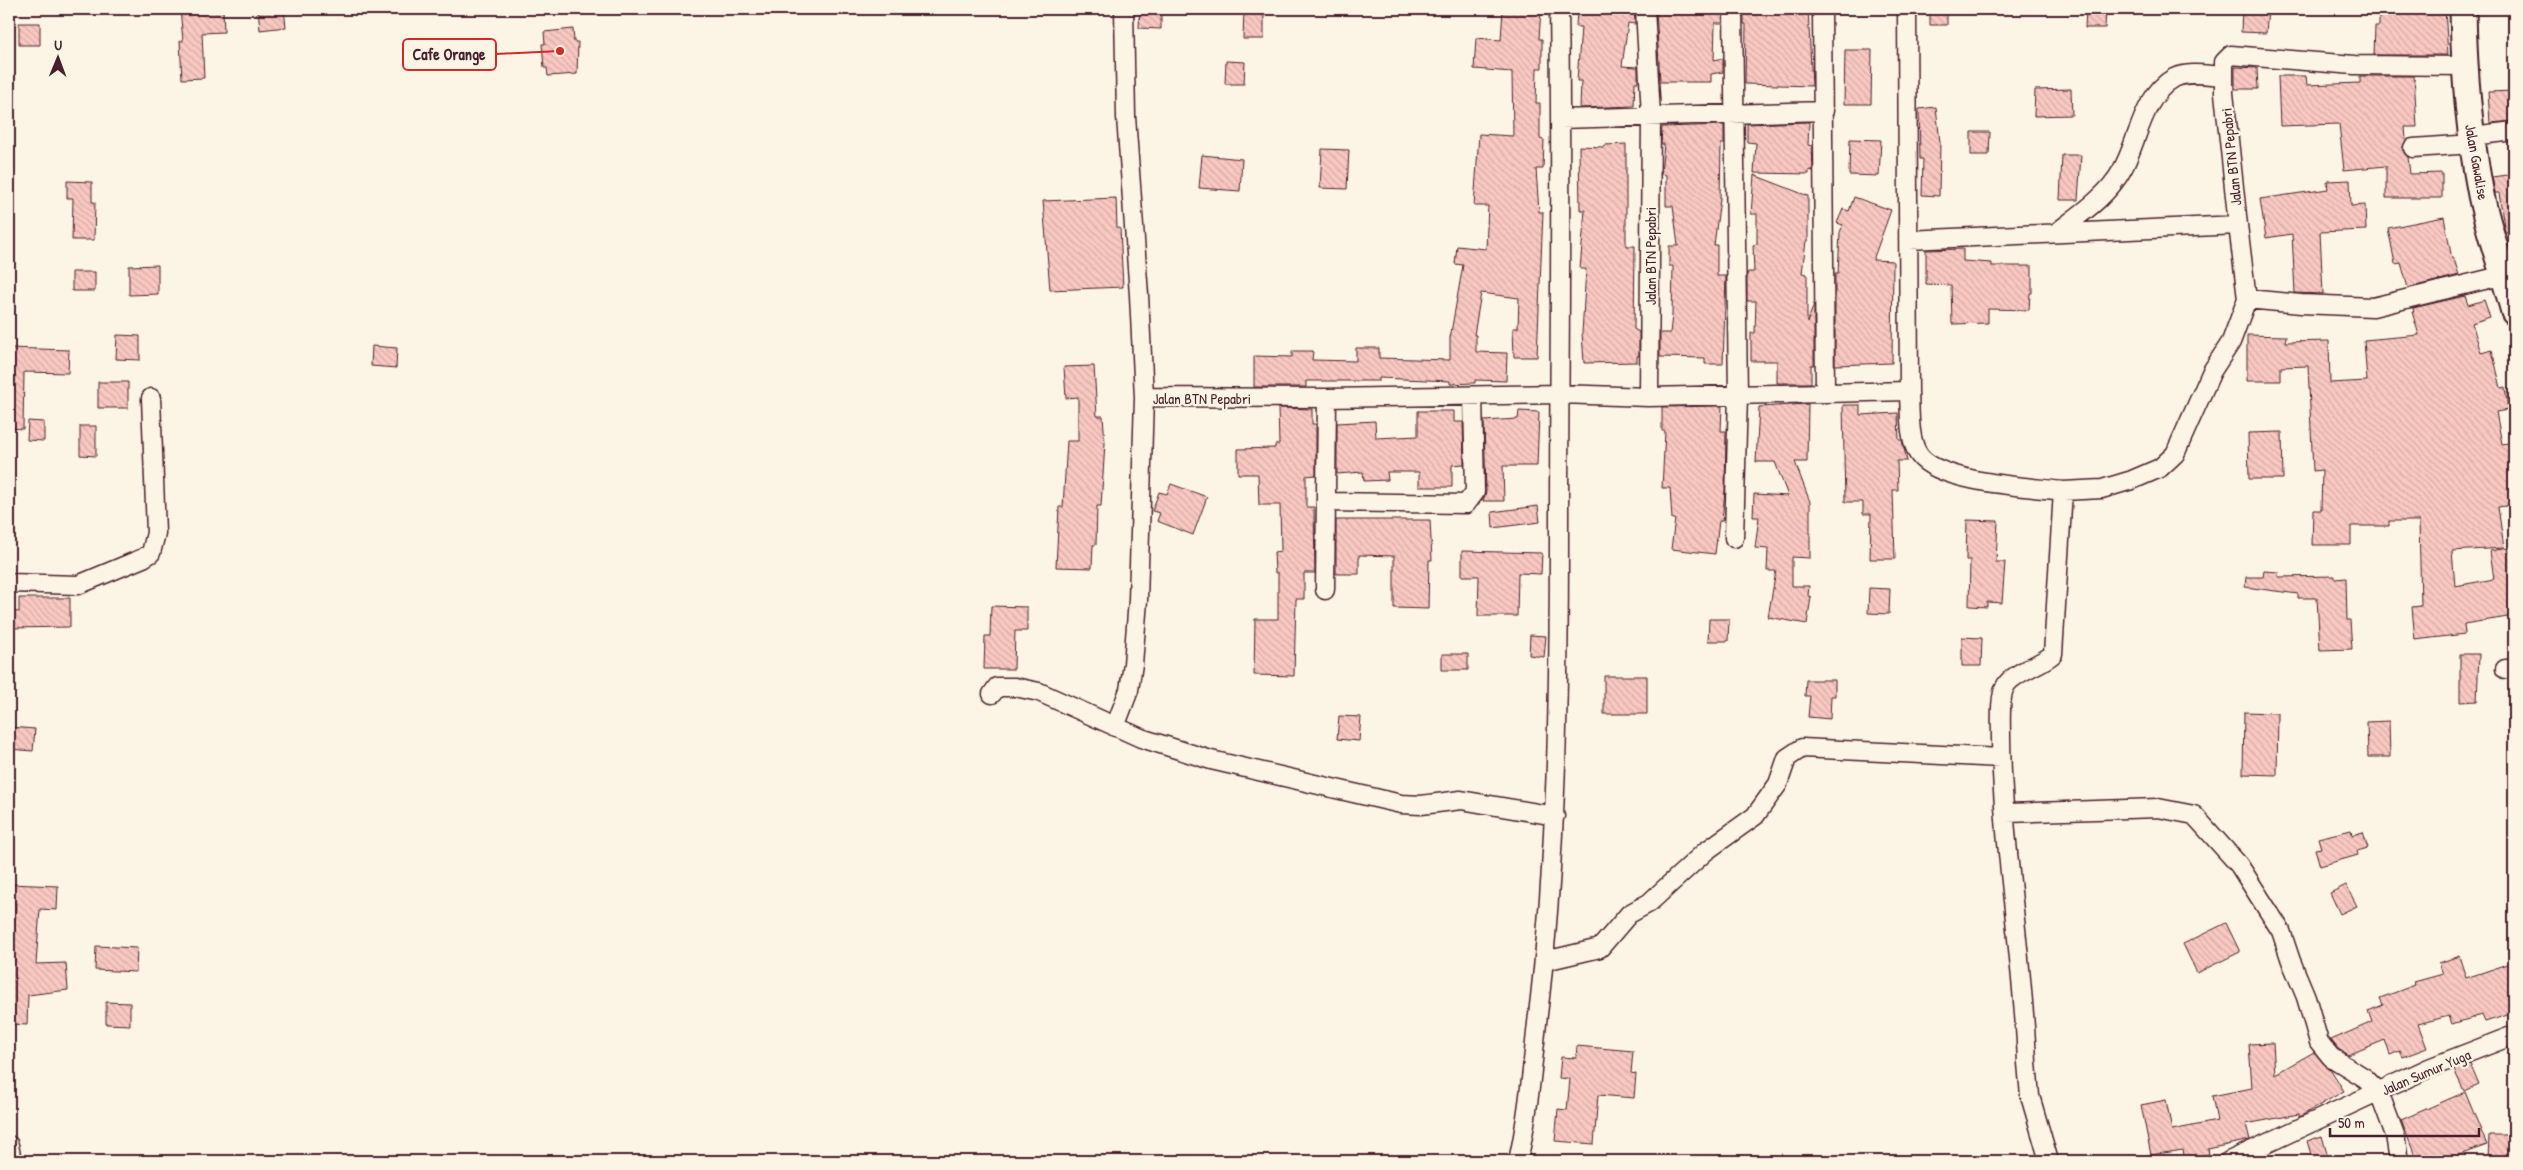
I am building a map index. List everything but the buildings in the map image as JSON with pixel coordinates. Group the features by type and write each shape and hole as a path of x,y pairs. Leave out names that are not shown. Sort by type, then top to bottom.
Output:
{"street":[{"name":"Jalan BTN Pepabri","path":"1124,9 1126,117 1144,398 1327,398 1559,394 1649,397 1909,391"},
{"path":"1518,1161 1529,1102 1545,961 1555,816 1560,662 1561,119 1559,9"},
{"name":"Jalan BTN Pepabri","path":"1645,9 1650,114 1649,397"},
{"path":"1733,9 1738,395 1734,538"},
{"path":"1822,9 1825,392"},
{"path":"1907,9 1910,427 1919,455 1929,463 1940,470 1973,480 2064,491 2102,489 2132,480 2160,468 2175,454 2212,371 2231,342 2247,299 2238,225"},
{"name":"Jalan Gawalise","path":"2463,9 2464,66 2472,140 2482,197 2514,312"},
{"path":"2056,233 2095,204 2122,172 2145,114 2159,91 2174,77 2195,74 2223,76 2224,62 2231,56 2354,65 2464,66"},
{"name":"Jalan BTN Pepabri","path":"1908,240 2238,225 2223,76"},
{"path":"1561,119 1650,114 1824,111"},
{"path":"2412,148 2472,140 2514,131"},
{"path":"2247,299 2301,304 2373,307 2505,275"},
{"path":"1326,502 1466,504 1475,492 1473,396"},
{"path":"9,583 78,584 143,558 151,552 156,532 151,398"},
{"path":"1115,727 1129,690 1133,664 1138,600 1144,398"},
{"path":"1325,590 1327,398"},
{"path":"2049,1161 2030,1096 2001,758 2001,719 2005,686 2012,679 2044,662 2053,654 2064,491"},
{"path":"992,694 998,687 1015,687 1040,692 1141,738 1219,762 1401,804 1422,806 1461,800 1555,816"},
{"path":"1545,961 1600,948 1629,914 1649,903 1706,851 1756,816 1778,784 1787,758 1802,748 2001,758"},
{"path":"2006,813 2158,808 2194,815 2239,865 2281,931 2290,961 2306,997 2319,1042 2331,1057 2366,1078 2378,1092 2395,1135 2399,1161"},
{"name":"Jalan Sumur Yuga","path":"2229,1161 2429,1068 2514,1035"},
{"path":"9,1145 12,1161"}],"place":[{"name":"Cafe Orange","path":"560,51"}]}
